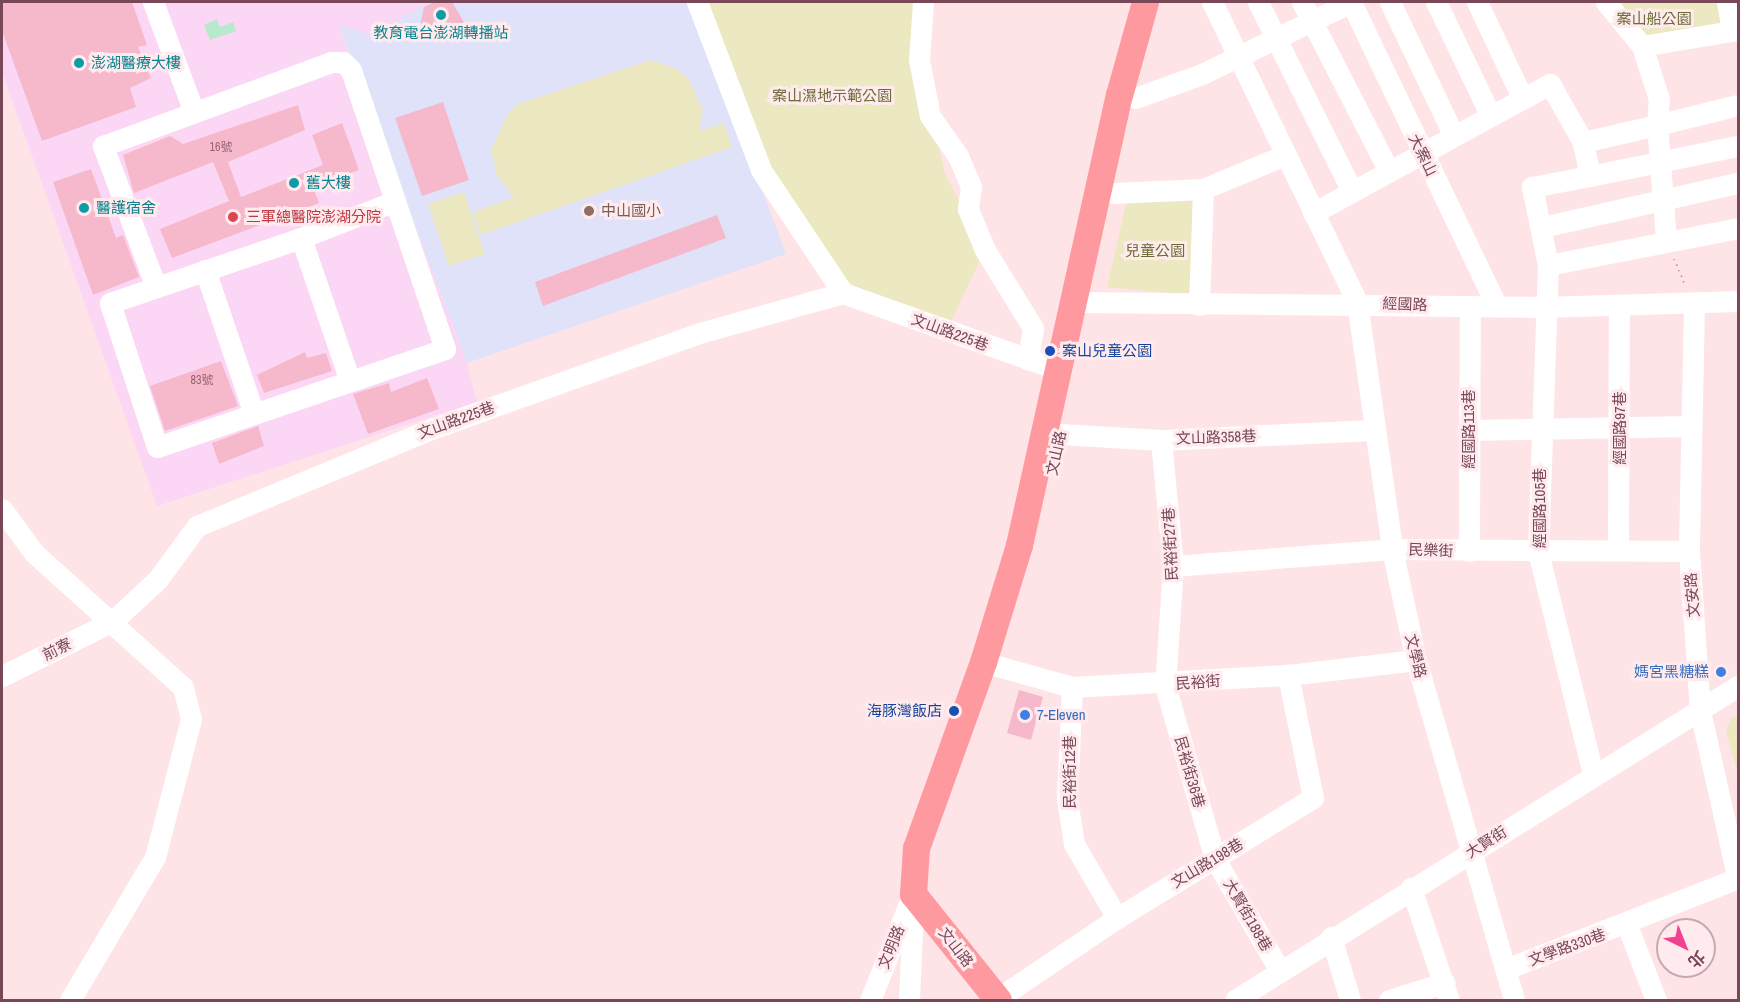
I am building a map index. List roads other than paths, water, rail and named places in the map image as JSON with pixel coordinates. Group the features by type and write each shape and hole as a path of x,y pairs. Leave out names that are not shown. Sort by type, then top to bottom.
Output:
{"main road":[{"name":"文山路","path":"998,1000 913,894 991,665 1034,550 1060,434 1080,303 1127,97 1145,2"},
{"name":"文山路","path":"991,665 1057,369 1113,194 1127,97 1161,2"}],"street":[{"path":"153,2 194,112"},
{"path":"697,2 761,170 843,293"},
{"path":"923,2 919,60 930,116 958,156 971,187 968,209 984,250 1033,328 1028,360"},
{"path":"1212,2 1357,302"},
{"path":"1258,2 1351,189"},
{"path":"1302,2 1388,169"},
{"name":"大案山","path":"1127,97 1238,56 1351,2 1497,307"},
{"path":"1390,2 1453,134"},
{"path":"1436,2 1490,114"},
{"path":"1477,2 1522,97"},
{"path":"1606,2 1642,46 1659,99 1658,165 1666,239"},
{"path":"1642,46 1735,31 1727,2"},
{"path":"156,286 103,146 331,62 343,62 351,70 445,349 157,447 110,303 301,238 395,201"},
{"path":"1312,213 1351,189 1550,84 1583,142 1590,176 1658,165 1738,146"},
{"path":"1583,142 1738,105"},
{"path":"1113,194 1203,189 1285,155"},
{"name":"經國路105巷","path":"1590,176 1532,187 1548,265 1544,307 1538,551 1593,774"},
{"path":"1542,227 1663,202 1738,183"},
{"path":"1199,305 1203,189"},
{"path":"1548,265 1666,239 1738,228"},
{"path":"301,238 350,381"},
{"path":"205,270 254,414"},
{"name":"文山路225巷","path":"113,621 158,579 197,526 435,428 696,334 843,293 1057,369"},
{"name":"經國路","path":"1080,303 1199,305 1357,302 1544,307 1694,306 1738,301"},
{"name":"文學路","path":"1357,302 1373,430 1392,549 1416,660 1469,852 1514,1000"},
{"name":"經國路113巷","path":"1469,551 1470,306"},
{"name":"經國路97巷","path":"1618,550 1619,306"},
{"name":"文安路","path":"1694,306 1689,551 1700,711 1738,879"},
{"path":"1468,430 1691,426"},
{"name":"文山路358巷","path":"1060,434 1161,440 1373,430"},
{"name":"民裕街27巷","path":"1161,440 1173,566 1165,685"},
{"path":"2,509 34,553 113,621 183,687 191,719 154,857 70,1000"},
{"name":"民樂街","path":"1173,566 1392,549 1689,551"},
{"name":"前寮","path":"2,676 113,621"},
{"name":"民裕街","path":"991,665 1072,687 1165,685 1288,675 1416,660"},
{"name":"文山路198巷","path":"998,1000 1117,918 1313,798 1288,675"},
{"name":"民裕街36巷","path":"1165,685 1215,859"},
{"name":"大賢街","path":"1235,1000 1331,937 1738,686"},
{"name":"民裕街12巷","path":"1072,687 1067,799 1074,844 1117,918"},
{"name":"大賢街188巷","path":"1215,859 1280,971"},
{"name":"文學路330巷","path":"1506,969 1627,925 1738,879"},
{"path":"1389,1000 1446,992 1411,888"},
{"path":"909,1000 913,894"},
{"name":"文明路","path":"870,1000 913,894"},
{"path":"1627,925 1656,1000"},
{"path":"1331,937 1350,1000"}],"place":[{"name":"教育電台澎湖轉播站","path":"441,15"},
{"name":"澎湖醫療大樓","path":"79,63"},
{"name":"舊大樓","path":"294,183"},
{"name":"醫護宿舍","path":"84,208"},
{"name":"中山國小","path":"589,211"},
{"name":"三軍總醫院澎湖分院","path":"233,217"},
{"name":"案山兒童公園","path":"1050,351"},
{"name":"媽宮黑糖糕","path":"1721,672"},
{"name":"海豚灣飯店","path":"954,711"},
{"name":"7-Eleven","path":"1025,715"}],"park label":[{"name":"案山船公園","path":"1654,19"},
{"name":"案山濕地示範公園","path":"832,96"},
{"name":"兒童公園","path":"1155,251"}]}
